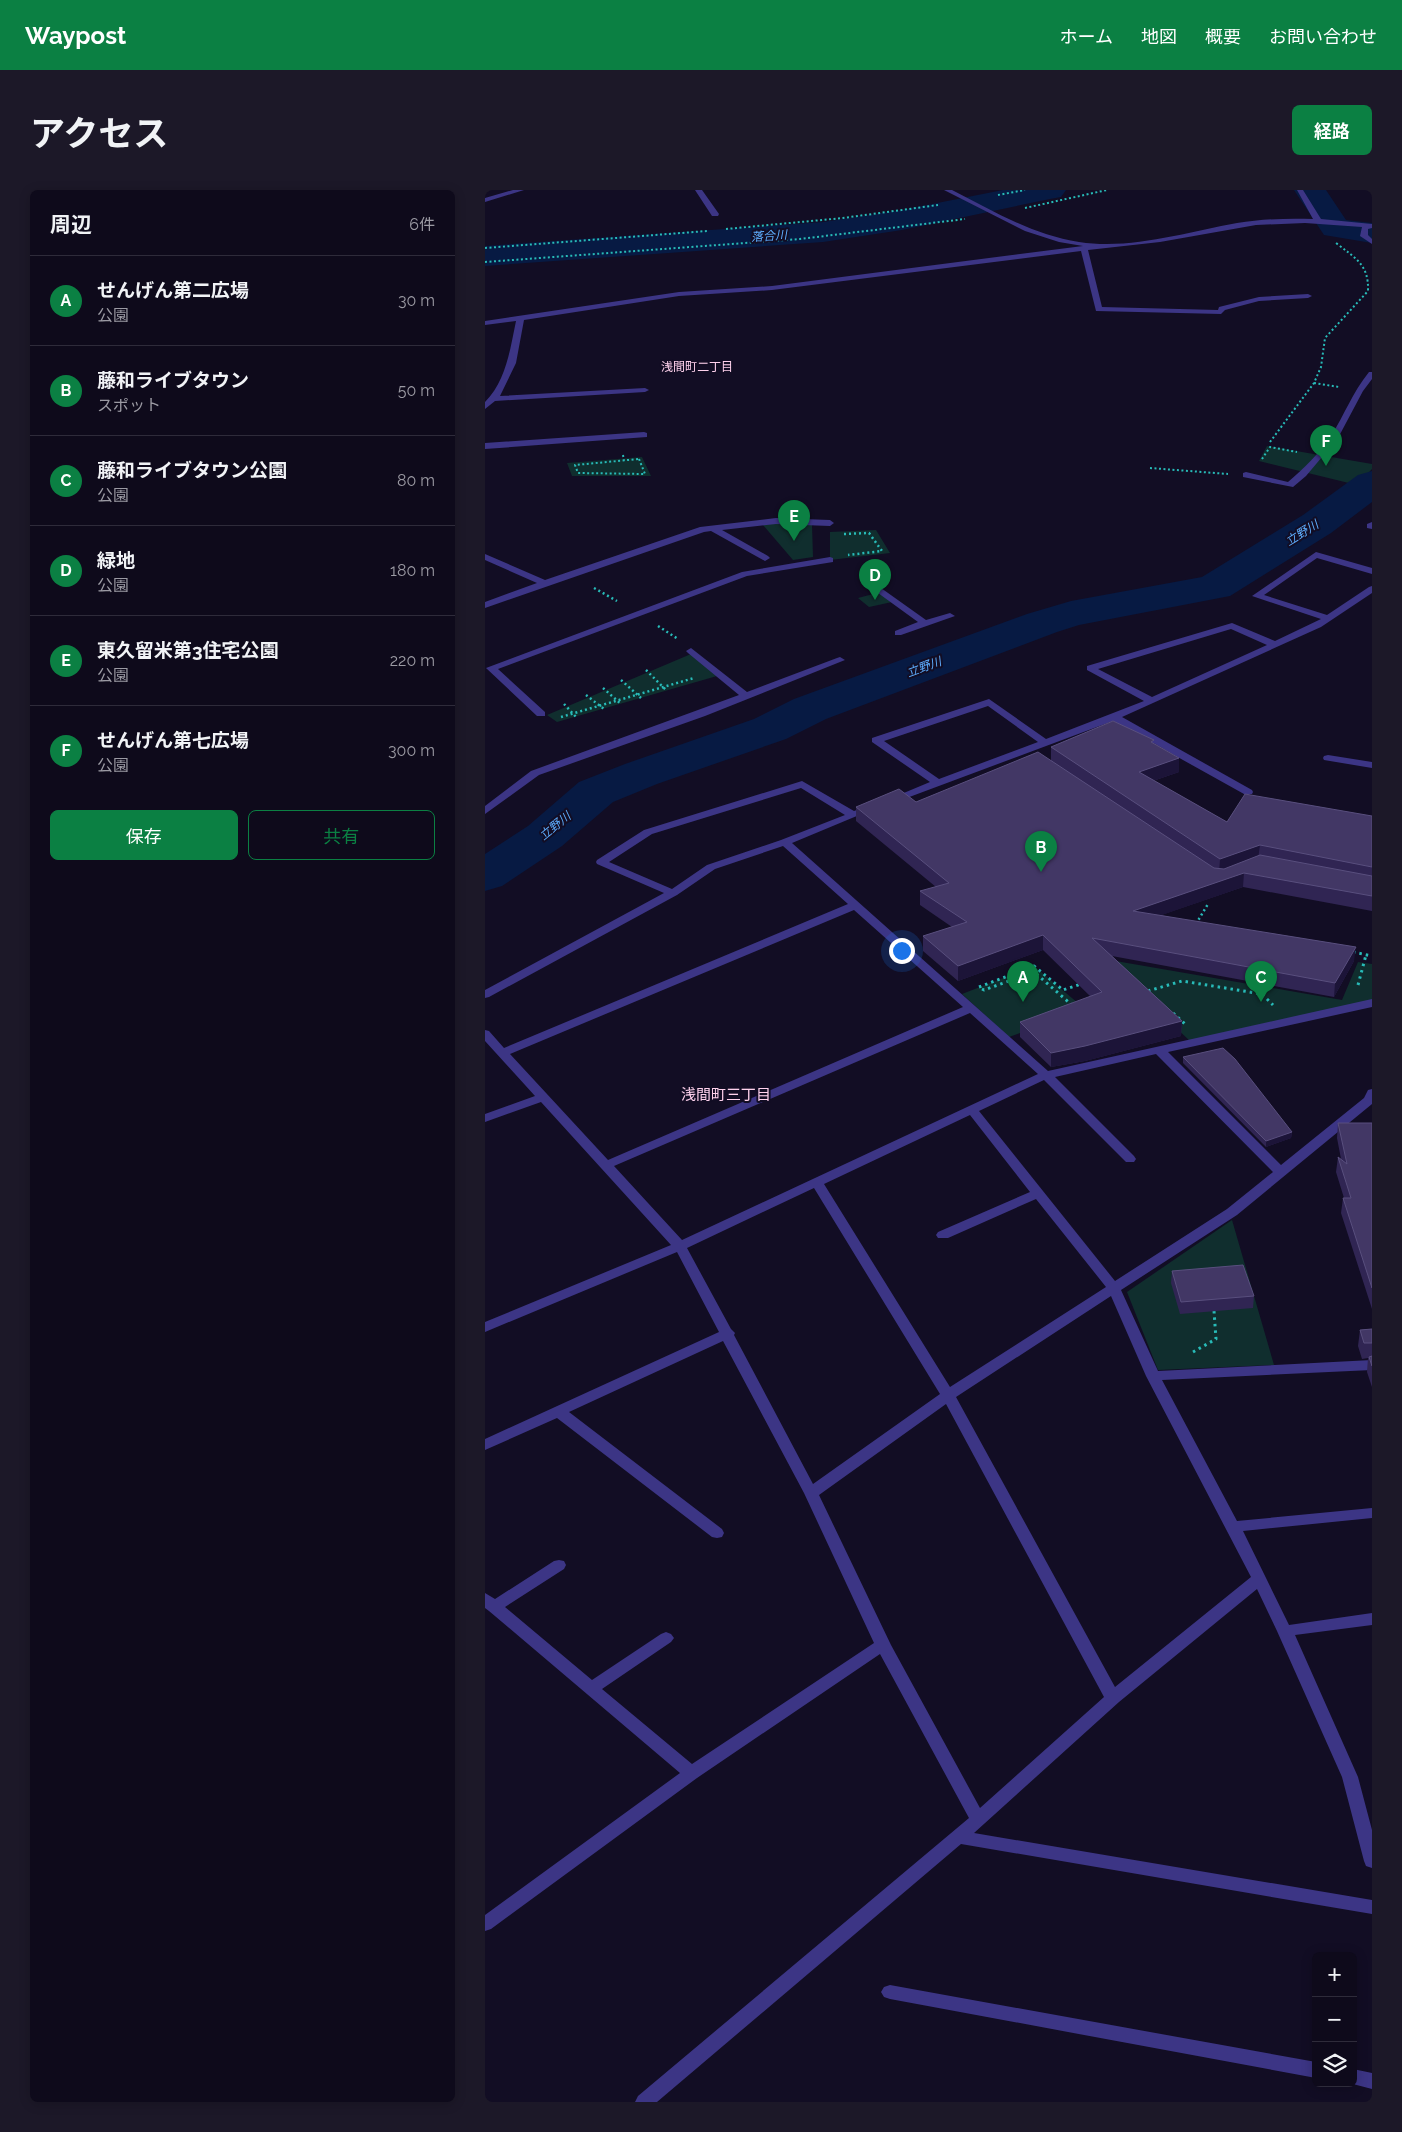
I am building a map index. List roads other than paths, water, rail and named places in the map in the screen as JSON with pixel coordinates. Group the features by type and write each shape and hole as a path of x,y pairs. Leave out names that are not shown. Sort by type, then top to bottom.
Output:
{"street":[{"path":"485,200 521,190"},
{"path":"698,190 715,214"},
{"path":"947,190 994,215 1040,236 1083,244 1111,245"},
{"path":"1300,190 1321,222"},
{"path":"485,323 679,294 772,288 869,277 1153,240 1240,224 1321,222 1349,224 1367,229 1372,242"},
{"path":"1084,249 1099,309 1221,312 1221,309 1259,299 1308,296"},
{"path":"485,407 497,394 512,363 520,318"},
{"path":"1246,475 1290,485 1303,474 1334,438 1359,390 1372,374"},
{"path":"492,399 645,390"},
{"path":"485,446 644,435"},
{"path":"485,605 545,582 703,529 777,521 830,523"},
{"path":"713,528 765,558"},
{"path":"1328,618 1257,596 1316,555 1372,571"},
{"path":"485,557 545,582"},
{"path":"541,714 491,668 745,574 830,560"},
{"path":"485,995 673,893 711,867 785,842 936,782 1029,752 1045,742 1114,718 1276,645 1328,618 1372,589"},
{"path":"881,591 925,623"},
{"path":"898,633 949,616"},
{"path":"1152,701 1090,668 1232,626 1276,645"},
{"path":"691,651 746,696"},
{"path":"485,811 535,773 701,714 840,660"},
{"path":"936,782 876,740 989,702 1045,742"},
{"path":"1114,718 1248,792"},
{"path":"1328,758 1372,765"},
{"path":"673,893 601,862 648,832 802,784 853,815"},
{"path":"785,842 1046,1074 1130,1159"},
{"path":"502,1052 856,905"},
{"path":"485,1327 680,1246 1046,1074 1372,1004"},
{"path":"606,1165 972,1008"},
{"path":"485,1034 680,1246 728,1333 811,1493 883,1645 978,1820"},
{"path":"1159,1050 1280,1171"},
{"path":"485,1118 543,1097"},
{"path":"811,1493 948,1395 1232,1212 1280,1171 1315,1146 1371,1101"},
{"path":"972,1110 1113,1289 1153,1376 1233,1527 1285,1631 1350,1777 1372,1862"},
{"path":"817,1182 948,1395 1113,1698"},
{"path":"943,1235 1037,1193"},
{"path":"485,1444 728,1333"},
{"path":"1153,1376 1372,1365"},
{"path":"558,1411 717,1533"},
{"path":"1233,1527 1372,1513"},
{"path":"559,1565 489,1603 691,1773"},
{"path":"644,2102 978,1820 1113,1698 1259,1579"},
{"path":"1285,1631 1372,1619"},
{"path":"591,1689 666,1638"},
{"path":"486,1922 691,1773 883,1645"},
{"path":"958,1837 1372,1907"},
{"path":"889,1992 1312,2069"},
{"path":"1357,2078 1372,2080"}],"waterway":[{"name":"落合川","path":"485,256 823,232 902,220 1050,190"},
{"name":"立野川","path":"1310,190 1335,228 1372,233"},
{"name":"立野川","path":"485,876 545,836 596,792 641,774 770,729 810,709 1042,623 1071,614 1215,587 1317,524 1372,483"}],"place":[{"name":"せんげん第七広場","path":"1326,466"},
{"name":"東久留米第3住宅公園","path":"794,541"},
{"name":"緑地","path":"875,600"},
{"name":"藤和ライブタウン","path":"1041,872"},
{"name":"せんげん第二広場","path":"1023,1002"},
{"name":"藤和ライブタウン公園","path":"1261,1002"}],"district":[{"name":"浅間町二丁目","path":"697,367"},
{"name":"浅間町三丁目","path":"726,1095"}]}
